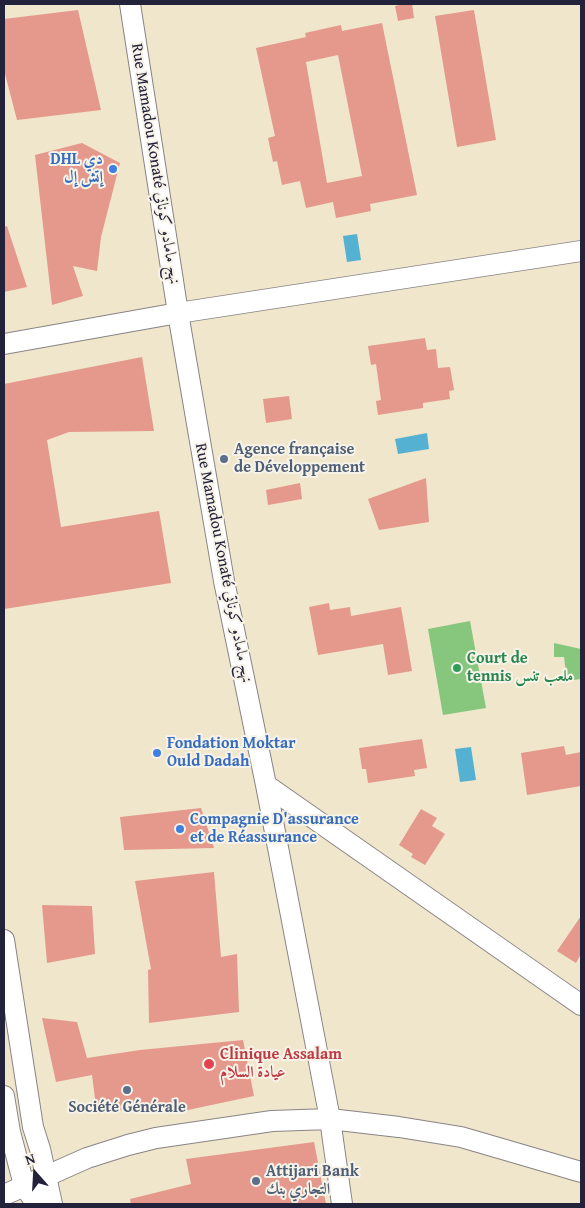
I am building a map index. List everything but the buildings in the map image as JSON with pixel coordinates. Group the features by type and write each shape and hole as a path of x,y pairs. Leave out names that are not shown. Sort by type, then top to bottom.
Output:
{"street":[{"name":"Rue Mamadou Konaté نهج مامادو كوناتي","path":"130,4 178,314 224,581 266,785 330,1120 342,1204"},
{"path":"4,344 178,314 581,251"},
{"path":"266,785 581,1005"},
{"path":"4,940 33,1127 52,1204"},
{"path":"4,1096 10,1132 24,1186 36,1204"},
{"path":"4,1195 87,1158 156,1138 272,1121 330,1120 399,1127 461,1137 581,1172"}],"green space":[{"name":"Court de tennis ملعب تنس","path":"470,621 486,708 443,715 428,629"},
{"path":"554,643 581,649 581,679 567,681 564,657 554,657"}],"water":[{"path":"357,234 361,260 347,262 343,236"},
{"path":"427,433 429,449 398,454 395,439"},
{"path":"471,747 476,780 460,782 455,749"}],"place":[{"name":"DHL دي إتش إل","path":"113,169"},
{"name":"Agence française de Développement","path":"224,459"},
{"name":"Court de tennis ملعب تنس","path":"457,668"},
{"name":"Fondation Moktar Ould Dadah","path":"157,753"},
{"name":"Compagnie D'assurance et de Réassurance","path":"180,829"},
{"name":"Clinique Assalam عيادة السلام","path":"209,1064"},
{"name":"Société Générale","path":"127,1090"},
{"name":"Attijari Bank التجاري بنك","path":"256,1181"}]}
